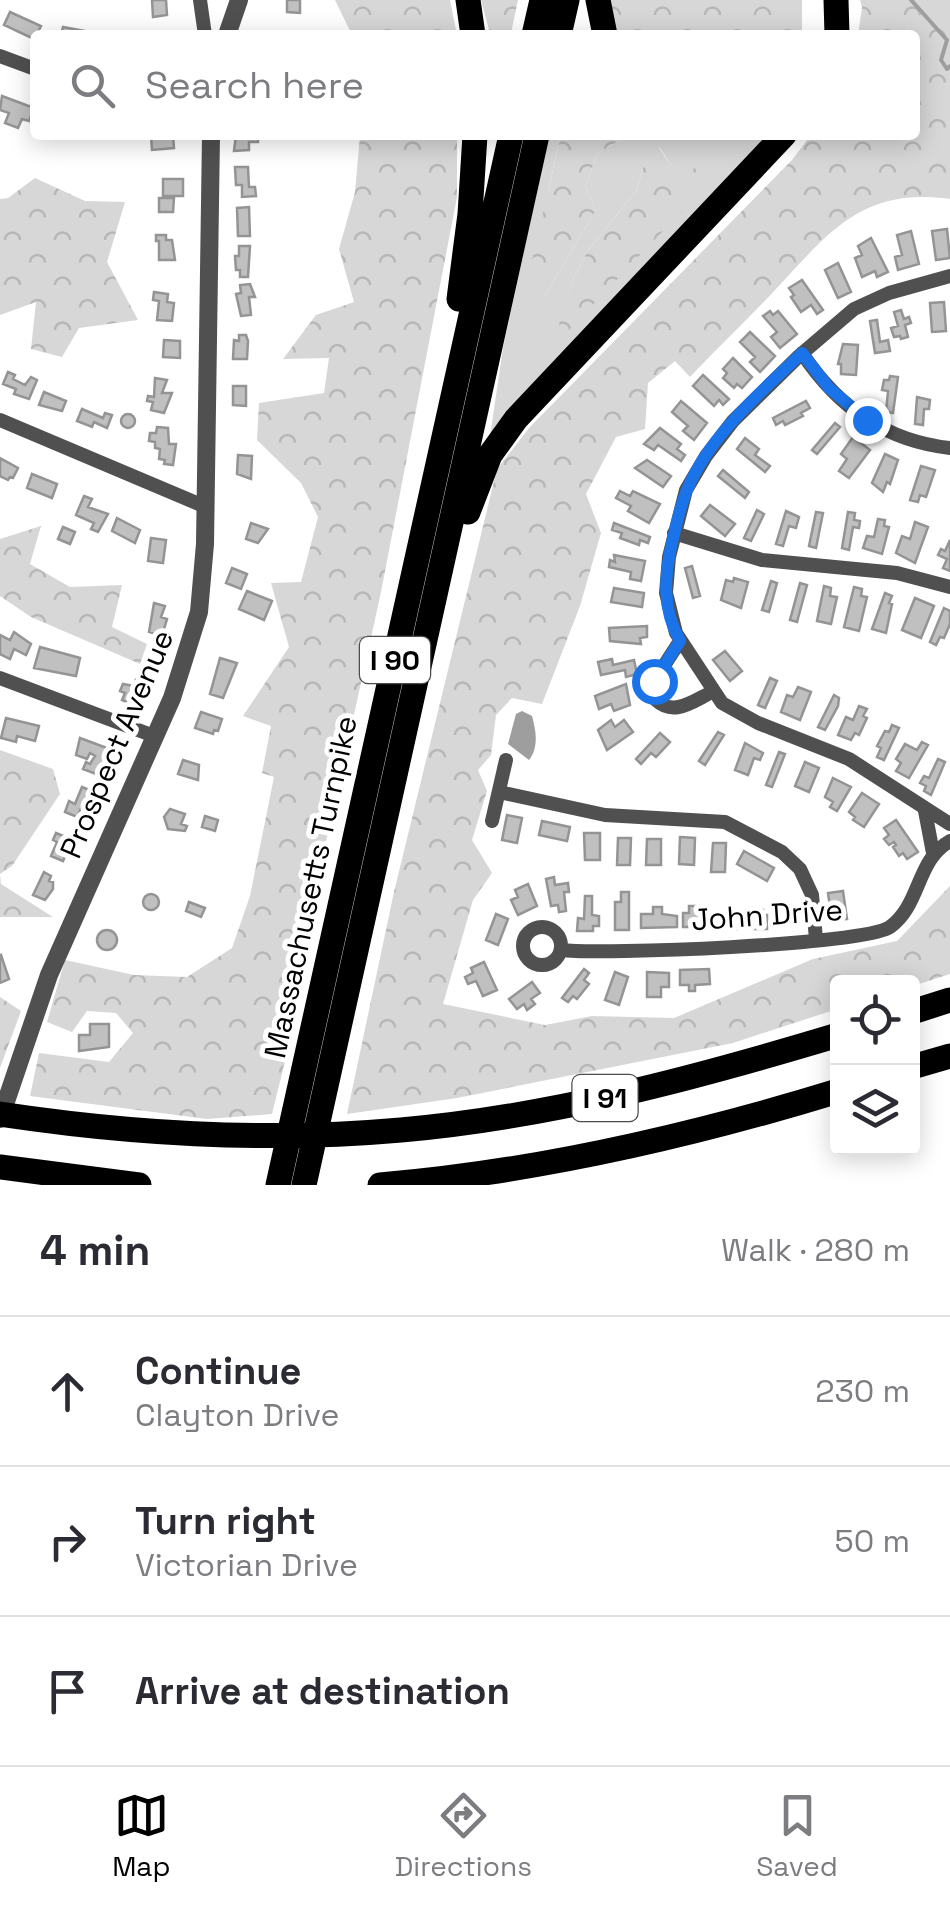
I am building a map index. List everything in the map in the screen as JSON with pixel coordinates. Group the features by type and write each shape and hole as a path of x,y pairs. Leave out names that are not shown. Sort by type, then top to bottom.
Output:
{"highway":[{"path":"468,0 472,30"},
{"path":"535,30 542,0"},
{"path":"560,30 567,0"},
{"path":"598,0 603,30"},
{"path":"822,0 822,30"},
{"path":"836,0 837,30"},
{"path":"343,894 360,778 451,343 466,244 475,140"},
{"name":"Massachusetts Turnpike","path":"278,1185 510,140"},
{"name":"Massachusetts Turnpike","path":"304,1185 536,140"},
{"path":"422,655 475,490 502,436 552,377 779,140"},
{"path":"920,1009 950,1000"},
{"name":"I 91","path":"0,1116 120,1130 239,1136 366,1132 457,1123 606,1098 830,1036"},
{"path":"919,1065 950,1056"},
{"name":"I 91","path":"380,1185 594,1154 702,1130 830,1092"},
{"path":"10,1168 139,1185"}],"street":[{"path":"200,0 204,30"},
{"path":"229,30 238,0"},
{"path":"0,56 30,67"},
{"name":"Prospect Avenue","path":"0,1116 49,974 183,669 199,612 206,507 211,140"},
{"path":"950,276 871,300 841,319 733,422 686,490 666,573 666,604 680,641 722,703 744,717 848,759 950,824"},
{"path":"802,353 829,388 867,420 900,438 950,448"},
{"path":"0,420 206,507"},
{"path":"674,533 762,560 897,573 950,588"},
{"path":"680,641 654,681 656,700 660,706 674,709 712,692"},
{"path":"0,678 154,736"},
{"path":"492,821 506,760"},
{"path":"499,792 605,815 725,822 782,852 800,869 812,895 816,940"},
{"path":"925,811 933,852 950,841"},
{"name":"John Drive","path":"560,950 717,947 866,935 890,926 908,905 933,852"}],"green space":[{"path":"335,0 450,0 456,30 350,30"},
{"path":"481,0 518,0 512,30 489,30"},
{"path":"604,0 802,0 802,30 611,30"},
{"path":"860,0 950,0 950,199 894,200 851,218 814,249 690,377 675,361 648,383 645,429 616,437 586,494 601,533 580,606 542,704 512,698 496,715 491,755 478,770 487,791 472,840 492,873 473,900 443,1004 545,1025 592,1016 674,1018 813,959 897,941 950,886 950,974 920,984 920,975 830,975 830,1011 733,1043 457,1098 347,1114 394,892 497,469 529,428 807,140 920,140 920,30 859,30"},
{"path":"360,140 457,140 457,197 381,592 324,851 304,984 272,1114 207,1119 30,1096 39,1053 109,1062 133,1033 116,1013 87,1011 72,1032 47,1022 65,960 134,975 187,977 232,948 250,896 274,777 262,773 271,726 243,716 289,647 271,583 301,582 318,517 301,483 257,440 259,403 324,393 329,358 283,359 316,315 354,302 339,249 355,192"},
{"path":"548,140 560,140 548,191 543,299 596,210 585,186 598,153 620,140 770,140 490,436 503,348","holes":["660,148 679,178 553,347 573,280 587,252 636,191 644,165"]},
{"path":"560,140 620,140 598,153 585,186 596,210 543,299 524,295"},
{"path":"659,148 679,177 697,167 719,172 551,349 573,280 587,252 636,191 644,165"},
{"path":"35,178 85,201 125,202 107,262 138,320 79,328 62,357 31,349 36,302 0,315 0,199 8,198"},
{"path":"41,526 30,564 70,587 122,585 112,627 147,644 140,664 31,617 0,596 0,539"},
{"path":"0,750 53,769 60,794 12,866 0,874"},
{"path":"0,874 1,884 53,917 0,917"},
{"path":"0,997 21,1011 0,1068"}],"shaded area":[{"path":"522,711 532,716 535,733 529,760 508,744 516,714"}],"building":[{"path":"152,0 166,0 167,15 153,17"},
{"path":"287,0 300,0 300,13 287,12"},
{"path":"10,12 41,26 39,30 30,30 30,37 4,25"},
{"path":"2,96 30,106 30,118 22,119 18,128 5,123 9,113 0,110"},
{"path":"151,140 173,140 174,148 152,150"},
{"path":"235,140 258,140 249,142 249,150 234,151"},
{"path":"235,167 248,167 249,187 255,187 256,196 242,197 242,185 236,185"},
{"path":"163,179 183,179 183,196 163,196"},
{"path":"159,198 174,198 173,212 159,212"},
{"path":"249,207 250,236 238,236 237,208"},
{"path":"947,229 950,258 936,260 932,231"},
{"path":"911,231 919,264 898,270 895,257 902,255 897,235"},
{"path":"156,235 172,240 175,260 159,260"},
{"path":"871,238 888,272 877,277 875,271 862,277 855,258 862,255 858,246"},
{"path":"239,246 250,246 248,277 240,277 240,270 236,270"},
{"path":"838,263 851,292 838,298 825,270"},
{"path":"802,280 823,310 817,314 811,305 801,312 791,297 794,295 789,288"},
{"path":"250,284 255,297 249,297 251,315 241,316 236,294 241,293 240,285"},
{"path":"154,292 168,294 167,302 174,303 172,321 157,320 159,301 153,300"},
{"path":"944,302 946,331 932,332 930,303"},
{"path":"901,310 904,319 909,317 911,323 905,325 908,337 901,339 894,337 891,328 898,326 894,312"},
{"path":"770,311 773,315 778,311 797,334 780,348 771,337 777,332 763,316"},
{"path":"877,320 880,342 888,340 890,351 875,353 870,321"},
{"path":"750,332 775,356 760,372 750,362 755,357 740,342"},
{"path":"239,335 246,335 248,341 247,359 233,359 234,340 239,341"},
{"path":"164,340 180,341 180,358 163,357"},
{"path":"843,344 858,345 856,375 841,374 838,364"},
{"path":"733,358 752,377 742,388 737,384 734,388 723,378 727,373 723,369"},
{"path":"8,372 25,385 31,377 37,380 29,399 14,394 16,389 3,384"},
{"path":"703,375 729,399 723,405 719,400 714,406 693,386"},
{"path":"898,377 893,413 886,412 888,391 882,390 884,380"},
{"path":"155,378 167,380 162,393 172,393 164,413 151,410 153,402 147,401 148,396 154,397"},
{"path":"233,386 246,386 246,406 233,405"},
{"path":"44,392 66,401 62,411 39,405"},
{"path":"917,397 930,400 929,409 924,409 923,425 915,424"},
{"path":"681,401 707,423 694,440 683,431 688,426 672,412"},
{"path":"806,401 810,408 801,413 803,416 776,425 773,418"},
{"path":"82,409 103,418 105,413 112,415 107,428 77,421"},
{"path":"128,414 135,421 128,428 121,421"},
{"path":"835,423 840,427 817,454 812,450"},
{"path":"157,427 168,428 169,444 176,444 173,465 159,459 160,449 149,441 150,433 156,433"},
{"path":"660,428 681,444 677,449 685,455 681,461 658,445 654,450 644,444"},
{"path":"853,437 870,450 849,478 839,471 847,459 841,454"},
{"path":"745,438 759,449 755,455 770,466 765,472 737,449"},
{"path":"885,454 898,460 883,492 872,483"},
{"path":"238,455 252,456 251,479 237,474"},
{"path":"0,458 18,468 13,478 0,476"},
{"path":"647,460 671,476 663,487 635,468"},
{"path":"921,466 935,470 926,497 920,495 918,502 910,500"},
{"path":"723,470 749,492 745,498 718,476"},
{"path":"32,474 57,484 52,498 27,488"},
{"path":"620,491 630,496 633,491 660,504 649,523 628,511 631,506 616,498"},
{"path":"84,496 92,499 88,507 108,514 98,532 91,529 94,523 76,515"},
{"path":"710,505 735,524 725,536 701,516"},
{"path":"757,510 764,514 751,541 744,538"},
{"path":"786,511 799,517 796,528 789,526 783,546 776,544"},
{"path":"816,512 823,513 816,548 809,546"},
{"path":"848,512 855,513 854,520 860,521 859,528 853,527 849,550 842,548"},
{"path":"117,518 140,530 135,543 112,531"},
{"path":"878,519 885,520 884,526 889,527 882,554 863,548 867,536 874,537"},
{"path":"915,522 928,527 915,563 896,553 902,536 910,539"},
{"path":"251,523 268,529 258,543 246,539"},
{"path":"614,523 650,537 648,543 640,540 639,545 620,538 622,533 612,530"},
{"path":"63,527 75,532 70,544 58,539"},
{"path":"151,538 166,540 163,563 148,561"},
{"path":"950,540 950,571 943,568 947,559 938,555"},
{"path":"614,555 645,561 641,581 630,579 631,572 609,567 610,560 615,562"},
{"path":"692,566 700,596 693,598 685,568"},
{"path":"232,568 247,574 241,589 226,583"},
{"path":"734,578 748,582 741,608 721,600 726,580 733,582"},
{"path":"771,581 777,583 769,612 762,610"},
{"path":"800,583 807,585 797,622 790,620"},
{"path":"824,586 831,588 830,596 837,597 831,624 817,621"},
{"path":"854,587 862,589 861,596 867,597 859,631 844,627"},
{"path":"614,588 644,593 642,607 611,602"},
{"path":"247,591 272,601 264,620 239,609"},
{"path":"885,593 892,596 886,633 872,629"},
{"path":"915,598 934,606 921,638 902,630"},
{"path":"154,603 165,606 161,617 167,619 162,636 149,632"},
{"path":"944,608 950,611 950,624 936,645 930,642"},
{"path":"647,626 647,637 640,638 641,644 610,641 609,628"},
{"path":"14,632 31,644 26,655 14,649 10,659 0,654 0,635 10,640"},
{"path":"40,647 80,658 76,676 34,668"},
{"path":"725,651 742,671 730,681 713,660"},
{"path":"220,658 237,663 223,698 210,694"},
{"path":"612,659 613,665 634,660 637,674 626,677 625,670 601,675 598,662"},
{"path":"770,678 777,681 765,708 758,705"},
{"path":"136,679 143,681 134,705 122,700 125,693 120,691 123,684 134,686"},
{"path":"626,684 630,705 614,711 611,704 599,709 595,696"},
{"path":"798,687 811,692 800,720 781,712 787,695 793,697"},
{"path":"834,695 839,698 838,706 825,730 818,727"},
{"path":"859,706 867,709 863,716 867,718 859,735 855,733 851,740 838,735 846,717 853,720"},
{"path":"201,712 222,719 218,731 213,734 195,728"},
{"path":"6,718 39,726 35,741 17,736 16,742 1,738"},
{"path":"611,720 615,727 624,720 633,732 607,750 598,730"},
{"path":"892,725 899,728 884,760 877,757 881,748 877,746"},
{"path":"718,732 724,735 705,765 699,761"},
{"path":"660,733 670,742 656,757 651,753 641,764 636,759"},
{"path":"80,738 115,751 101,776 83,769 95,756 90,753 87,759 76,755"},
{"path":"922,742 928,745 909,778 896,771 901,763 896,759 905,744 917,750"},
{"path":"745,743 763,753 760,760 754,758 748,775 735,770"},
{"path":"779,752 785,754 772,787 766,785"},
{"path":"938,759 945,762 931,795 920,783 924,776 929,778"},
{"path":"183,760 199,765 198,780 178,774"},
{"path":"805,762 819,768 809,792 795,786"},
{"path":"833,778 851,787 837,811 825,797"},
{"path":"82,787 94,792 86,810 81,808 77,817 65,812 69,801 75,804"},
{"path":"862,793 879,804 864,827 849,812"},
{"path":"170,809 185,814 181,824 187,826 185,831 168,829 164,817"},
{"path":"507,815 522,818 517,843 502,840"},
{"path":"205,816 218,820 215,831 202,827"},
{"path":"896,820 918,852 907,859 903,853 899,856 894,842 889,845 884,839 889,835 884,828"},
{"path":"542,821 570,827 567,841 539,835"},
{"path":"56,833 68,838 65,844 70,845 63,861 51,856"},
{"path":"584,833 600,833 600,860 585,860"},
{"path":"680,837 695,838 694,865 679,864"},
{"path":"618,838 631,838 630,865 617,865"},
{"path":"647,839 661,839 661,865 646,865"},
{"path":"713,843 726,843 725,872 711,872"},
{"path":"744,851 774,868 767,881 737,864"},
{"path":"44,872 53,882 45,900 33,895"},
{"path":"554,877 555,885 568,883 569,892 564,892 566,911 559,912 558,905 551,906 546,879"},
{"path":"528,884 537,906 518,915 511,900 518,897 515,890"},
{"path":"843,891 847,919 832,921 828,893"},
{"path":"621,892 629,892 629,930 615,930 615,902 621,902"},
{"path":"151,894 159,902 151,910 143,902"},
{"path":"585,896 592,896 592,915 599,916 599,926 593,926 593,931 577,931 578,918 584,919"},
{"path":"189,902 205,908 201,917 186,911"},
{"path":"689,906 705,906 705,913 720,913 720,927 683,927 683,913 689,913"},
{"path":"653,907 662,907 662,914 677,916 677,927 641,928 641,914 653,914"},
{"path":"750,909 763,910 767,929 733,929 733,916 750,916"},
{"path":"496,914 508,919 498,945 486,940"},
{"path":"107,930 117,940 107,950 97,940"},
{"path":"0,956 9,979 0,983"},
{"path":"484,962 497,990 483,996 476,981 468,984 465,977 473,973 471,968"},
{"path":"584,969 589,973 584,980 589,984 577,999 573,996 568,1002 562,998"},
{"path":"709,969 710,984 695,985 695,991 689,991 689,985 680,985 680,970"},
{"path":"615,972 628,977 619,1005 605,1000"},
{"path":"647,972 669,973 669,987 661,987 661,997 647,997"},
{"path":"532,982 540,993 531,999 535,1004 527,1010 524,1004 517,1009 509,999"},
{"path":"90,1024 109,1024 109,1047 79,1051 79,1035 90,1035"}],"waterway":[{"path":"911,0 947,40 941,60 947,69 950,66"}],"route":[{"path":"654,681 680,641 668,614 666,583 682,502 695,472 718,440 802,353 819,378 867,420"}]}
